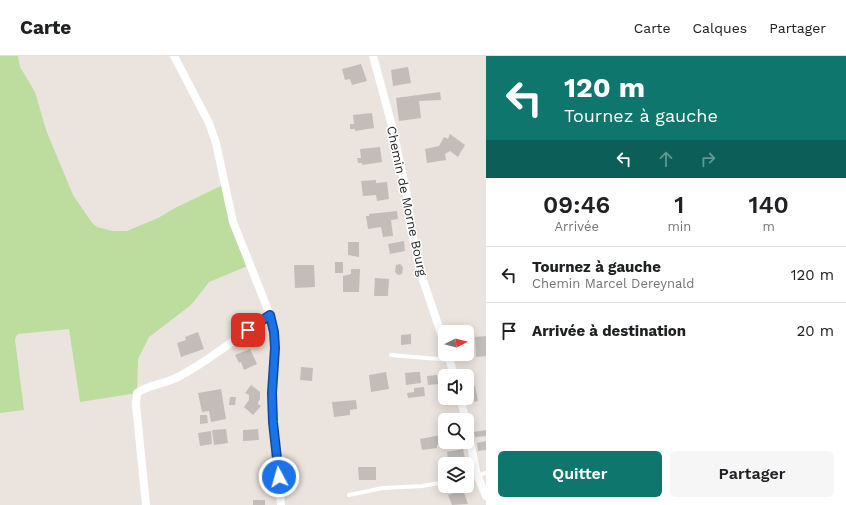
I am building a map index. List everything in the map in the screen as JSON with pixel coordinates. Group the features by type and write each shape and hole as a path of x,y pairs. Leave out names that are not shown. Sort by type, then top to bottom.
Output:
{"street":[{"path":"174,56 209,122 216,143 233,222 270,315 274,332 275,348 272,393 281,505"},
{"name":"Chemin de Morne Bourg","path":"373,56 392,126 406,190 411,229 423,280 438,325"},
{"path":"146,505 136,404 137,393 144,388 178,377 204,361 270,315"},
{"path":"472,449 478,475 486,496"}],"lane":[{"path":"391,355 438,357"},
{"path":"474,476 486,473"},
{"path":"349,496 383,488 422,486 438,483"}],"green space":[{"path":"0,56 18,56 20,67 35,92 46,130 73,195 92,223 97,227 112,231 127,231 158,218 175,208 225,184 250,265 209,282 191,305 149,337 138,359 137,393 80,402 69,329 18,334 15,340 24,410 0,413"}],"building":[{"path":"361,64 367,81 352,85 350,79 345,80 342,69"},
{"path":"408,67 411,83 393,86 391,70"},
{"path":"440,92 441,100 419,101 421,118 399,121 396,98"},
{"path":"372,113 374,128 355,131 355,129 350,129 350,124 354,124 353,115"},
{"path":"450,134 465,145 458,157 450,151 445,154 446,160 427,163 425,149 439,146 444,137 448,139"},
{"path":"380,147 382,162 362,165 362,163 358,163 357,158 361,158 360,149"},
{"path":"376,180 376,183 387,182 389,199 377,201 376,195 363,196 361,181"},
{"path":"397,211 398,219 391,220 393,236 383,237 381,227 368,229 366,216 369,216 369,214"},
{"path":"404,241 405,251 390,254 388,244"},
{"path":"348,242 359,242 359,257 348,255"},
{"path":"335,262 343,262 343,273 335,273"},
{"path":"400,264 403,267 402,274 398,275 395,272 396,265"},
{"path":"294,265 314,265 315,287 295,288"},
{"path":"351,269 360,269 359,292 343,292 343,276 351,274"},
{"path":"375,278 389,279 388,296 374,296"},
{"path":"198,332 204,349 181,357 177,343 186,340 185,337"},
{"path":"411,334 411,344 401,345 401,335"},
{"path":"486,336 486,356 476,357 475,337"},
{"path":"250,349 257,364 244,370 241,362 239,363 235,355"},
{"path":"301,367 313,368 312,381 300,380"},
{"path":"386,372 389,389 371,392 369,375"},
{"path":"420,372 421,383 406,385 405,373"},
{"path":"437,375 438,384 428,385 427,376"},
{"path":"251,385 260,392 258,404 261,406 253,415 244,407 249,400 249,395 245,393"},
{"path":"474,386 478,401 474,402"},
{"path":"424,387 425,396 408,398 407,393 414,392 414,388"},
{"path":"221,389 226,419 211,422 209,411 202,412 198,393"},
{"path":"230,397 236,397 235,405 229,405"},
{"path":"356,400 357,409 350,410 350,415 334,417 332,402"},
{"path":"200,415 207,415 208,423 200,424"},
{"path":"226,429 228,443 214,445 212,430"},
{"path":"258,429 259,440 243,441 243,430"},
{"path":"486,430 486,436 475,437 474,432"},
{"path":"211,431 212,444 200,446 198,433"},
{"path":"438,436 437,448 422,450 420,439"},
{"path":"486,441 486,450 478,451 477,443"},
{"path":"463,449 465,457 448,457 447,452"},
{"path":"358,467 376,467 376,480 359,480"},
{"path":"454,493 464,493 468,504 452,505 448,495"},
{"path":"253,500 265,500 265,505 253,505"}],"route":[{"path":"248,330 270,315 274,332 275,348 272,393 273,422 279,477"}]}
